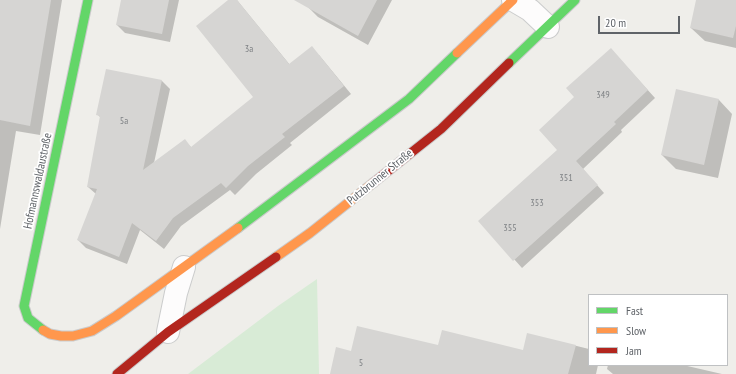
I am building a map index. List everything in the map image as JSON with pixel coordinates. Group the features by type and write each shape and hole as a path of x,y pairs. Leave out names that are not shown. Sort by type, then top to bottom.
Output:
{"street":[{"name":"Hofmannswaldaustraße","path":"88,0 24,306 28,318 38,327 50,334 72,336 92,331 116,316 184,267"},
{"path":"168,332 176,293 184,267 269,206 409,99 513,0 530,10 548,27"},
{"name":"Putzbrunner Straße","path":"117,374 168,332 310,233 434,134 575,0"}],"green space":[{"path":"317,279 319,374 188,374 278,306"}],"building":[{"path":"0,0 51,0 30,126 0,120"},
{"path":"121,0 169,0 162,34 116,25"},
{"path":"228,0 237,0 289,64 312,46 344,86 282,134 285,137 248,166 226,188 221,183 173,218 156,241 132,223 119,257 77,240 97,189 87,187 100,116 96,115 106,69 162,80 143,170 185,139 191,147 253,97 196,26"},
{"path":"294,0 377,0 358,36"},
{"path":"696,0 736,0 736,26 733,38 690,28"},
{"path":"611,48 648,90 614,122 616,124 576,161 598,185 513,261 478,221 557,150 539,130 574,97 566,88"},
{"path":"676,89 719,99 704,165 661,155"},
{"path":"357,326 438,345 442,330 523,350 527,333 576,345 568,374 330,374 336,347 351,351"}],"traffic: fast":[{"path":"43,330 28,318 24,306 88,0"},
{"path":"509,63 575,0"},
{"path":"238,228 409,99 457,53"}],"traffic: slow":[{"path":"457,53 513,0"},
{"path":"276,257 310,233 373,183"},
{"path":"43,330 50,334 61,336 73,336 92,331 116,316 238,228"}],"traffic: jam":[{"path":"373,183 441,129 509,63"},
{"path":"117,374 168,332 276,257"}]}
